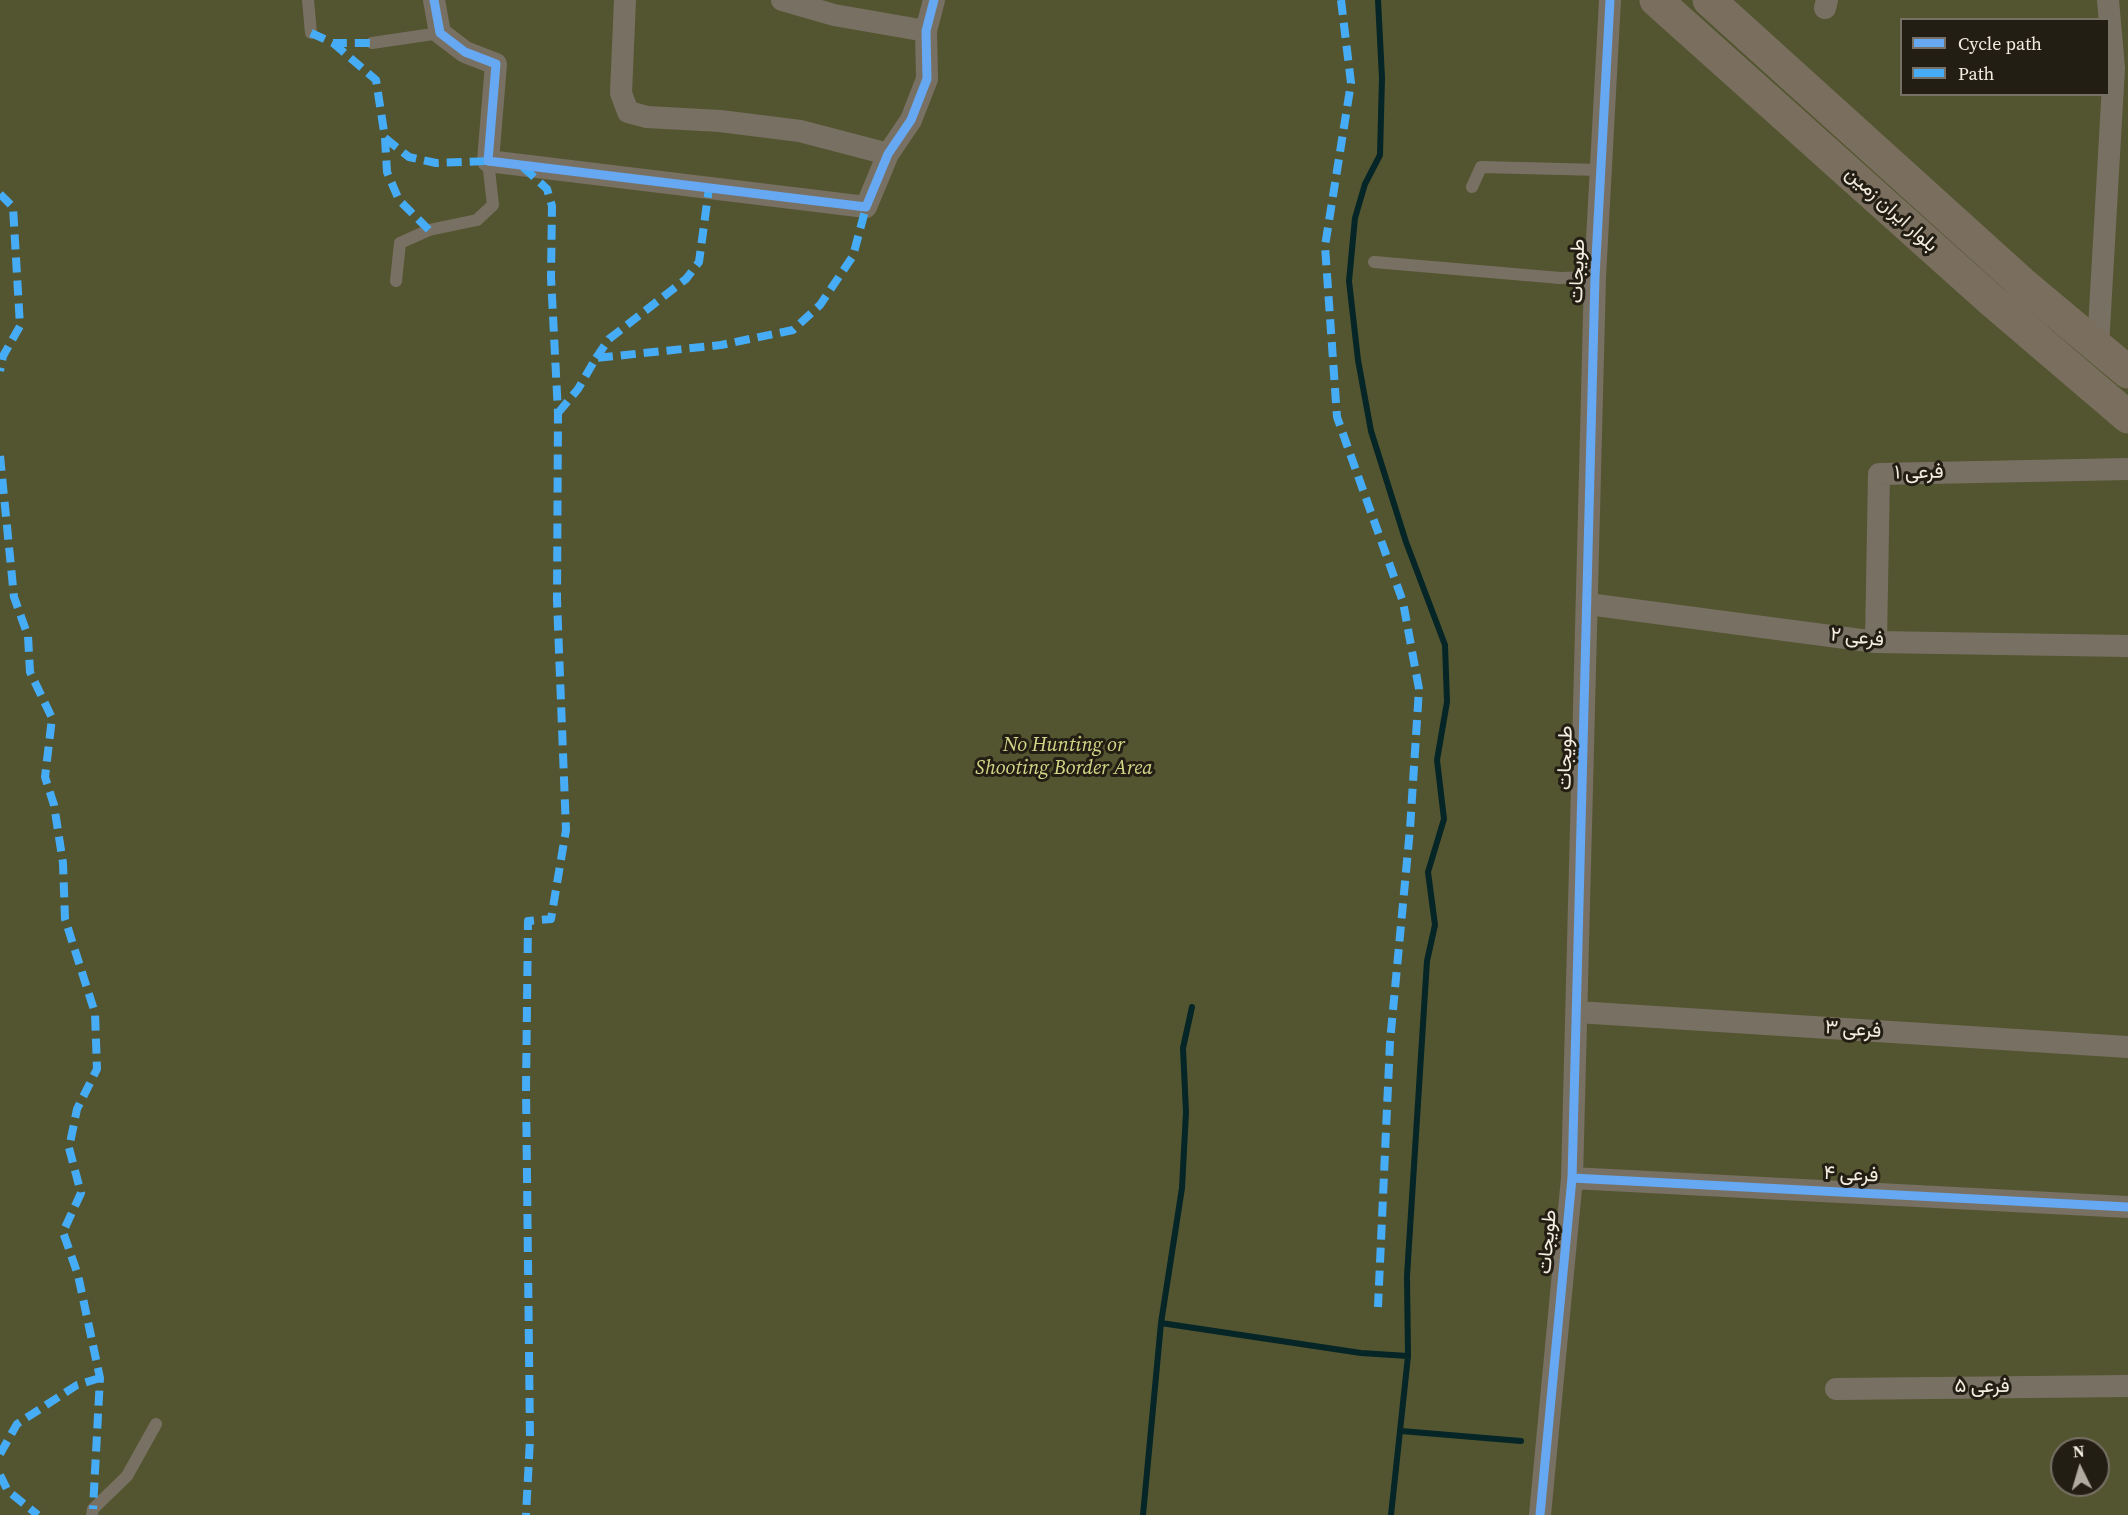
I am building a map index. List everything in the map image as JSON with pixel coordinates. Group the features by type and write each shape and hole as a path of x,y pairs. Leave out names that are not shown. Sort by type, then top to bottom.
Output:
{"main road":[{"name":"بلوار ایران زمین","path":"1656,0 1991,300 2128,417"},
{"name":"بلوار ایران زمین","path":"1709,0 2024,285 2128,372"}],"street":[{"path":"434,0 440,33 465,52 496,64 488,161 866,207 888,154 911,120 927,79 926,31 934,0"},
{"path":"626,0 621,93 628,112 647,117 720,120 801,131 888,154"},
{"path":"782,0 834,15 926,31"},
{"name":"طویجات","path":"1540,1515 1572,1178 1595,278 1610,0"},
{"path":"2108,0 2110,18"},
{"path":"2098,346 2114,68 2110,23"},
{"name":"فرعی ۱","path":"1876,642 1879,474 2128,469"},
{"name":"فرعی ۲","path":"1588,604 1876,642 2128,646"},
{"name":"فرعی ۳","path":"1577,1012 2128,1047"},
{"name":"فرعی ۴","path":"1572,1178 2128,1207"},
{"name":"فرعی ۵","path":"1836,1389 2128,1386"}],"lane":[{"path":"308,0 311,33"},
{"path":"372,44 440,33"},
{"path":"396,281 400,243 429,230 477,220 493,205 488,161"},
{"path":"1472,187 1481,167 1601,170"},
{"path":"1374,262 1560,278 1595,278"},
{"path":"92,1515 93,1509 128,1476 156,1424"}],"green space":[{"name":"No Hunting or Shooting Border Area","path":"0,0 2128,0 2128,1515 0,1515"}],"waterway":[{"path":"1378,0 1382,78 1380,155 1365,184 1355,218 1349,281 1358,360 1371,431 1406,542 1445,645 1447,702 1437,760 1444,819 1428,872 1435,925 1427,961 1407,1276 1408,1356 1391,1515"},
{"path":"1192,1007 1183,1048 1186,1112 1182,1188 1161,1323 1361,1353 1408,1356"},
{"path":"1143,1515 1161,1323"},
{"path":"1401,1431 1521,1441"}],"marked path":[{"path":"1341,0 1351,83 1325,246 1337,417 1403,602 1419,689 1410,829 1390,1042 1378,1307"},
{"path":"311,33 333,43 372,43"},
{"path":"333,43 376,80 385,138 387,172 399,200 429,230"},
{"path":"385,138 409,157 436,163 488,161"},
{"path":"523,167 547,189 552,206 551,277 558,413 557,600 566,830 551,919 528,921 526,1089 530,1439 526,1515"},
{"path":"596,358 609,339 686,279 699,262 709,188"},
{"path":"0,194 13,207 20,326 3,356 0,371"},
{"path":"558,413 578,389 596,358 721,345 793,330 820,305 853,256 866,207"},
{"path":"0,456 14,597 28,636 30,672 52,718 45,777 54,805 63,863 65,919 95,1013 97,1069 77,1109 69,1148 81,1193 63,1232 78,1275 100,1378 93,1509"},
{"path":"0,1454 17,1424 77,1385 100,1378"},
{"path":"0,1475 8,1491 38,1515"}],"cycle path":[{"path":"434,0 440,33 465,52 496,64 488,161 866,207 888,154 911,120 927,79 926,31 934,0"},
{"path":"1540,1515 1572,1178 1595,277 1610,0"},
{"path":"1572,1178 2128,1207"}]}
